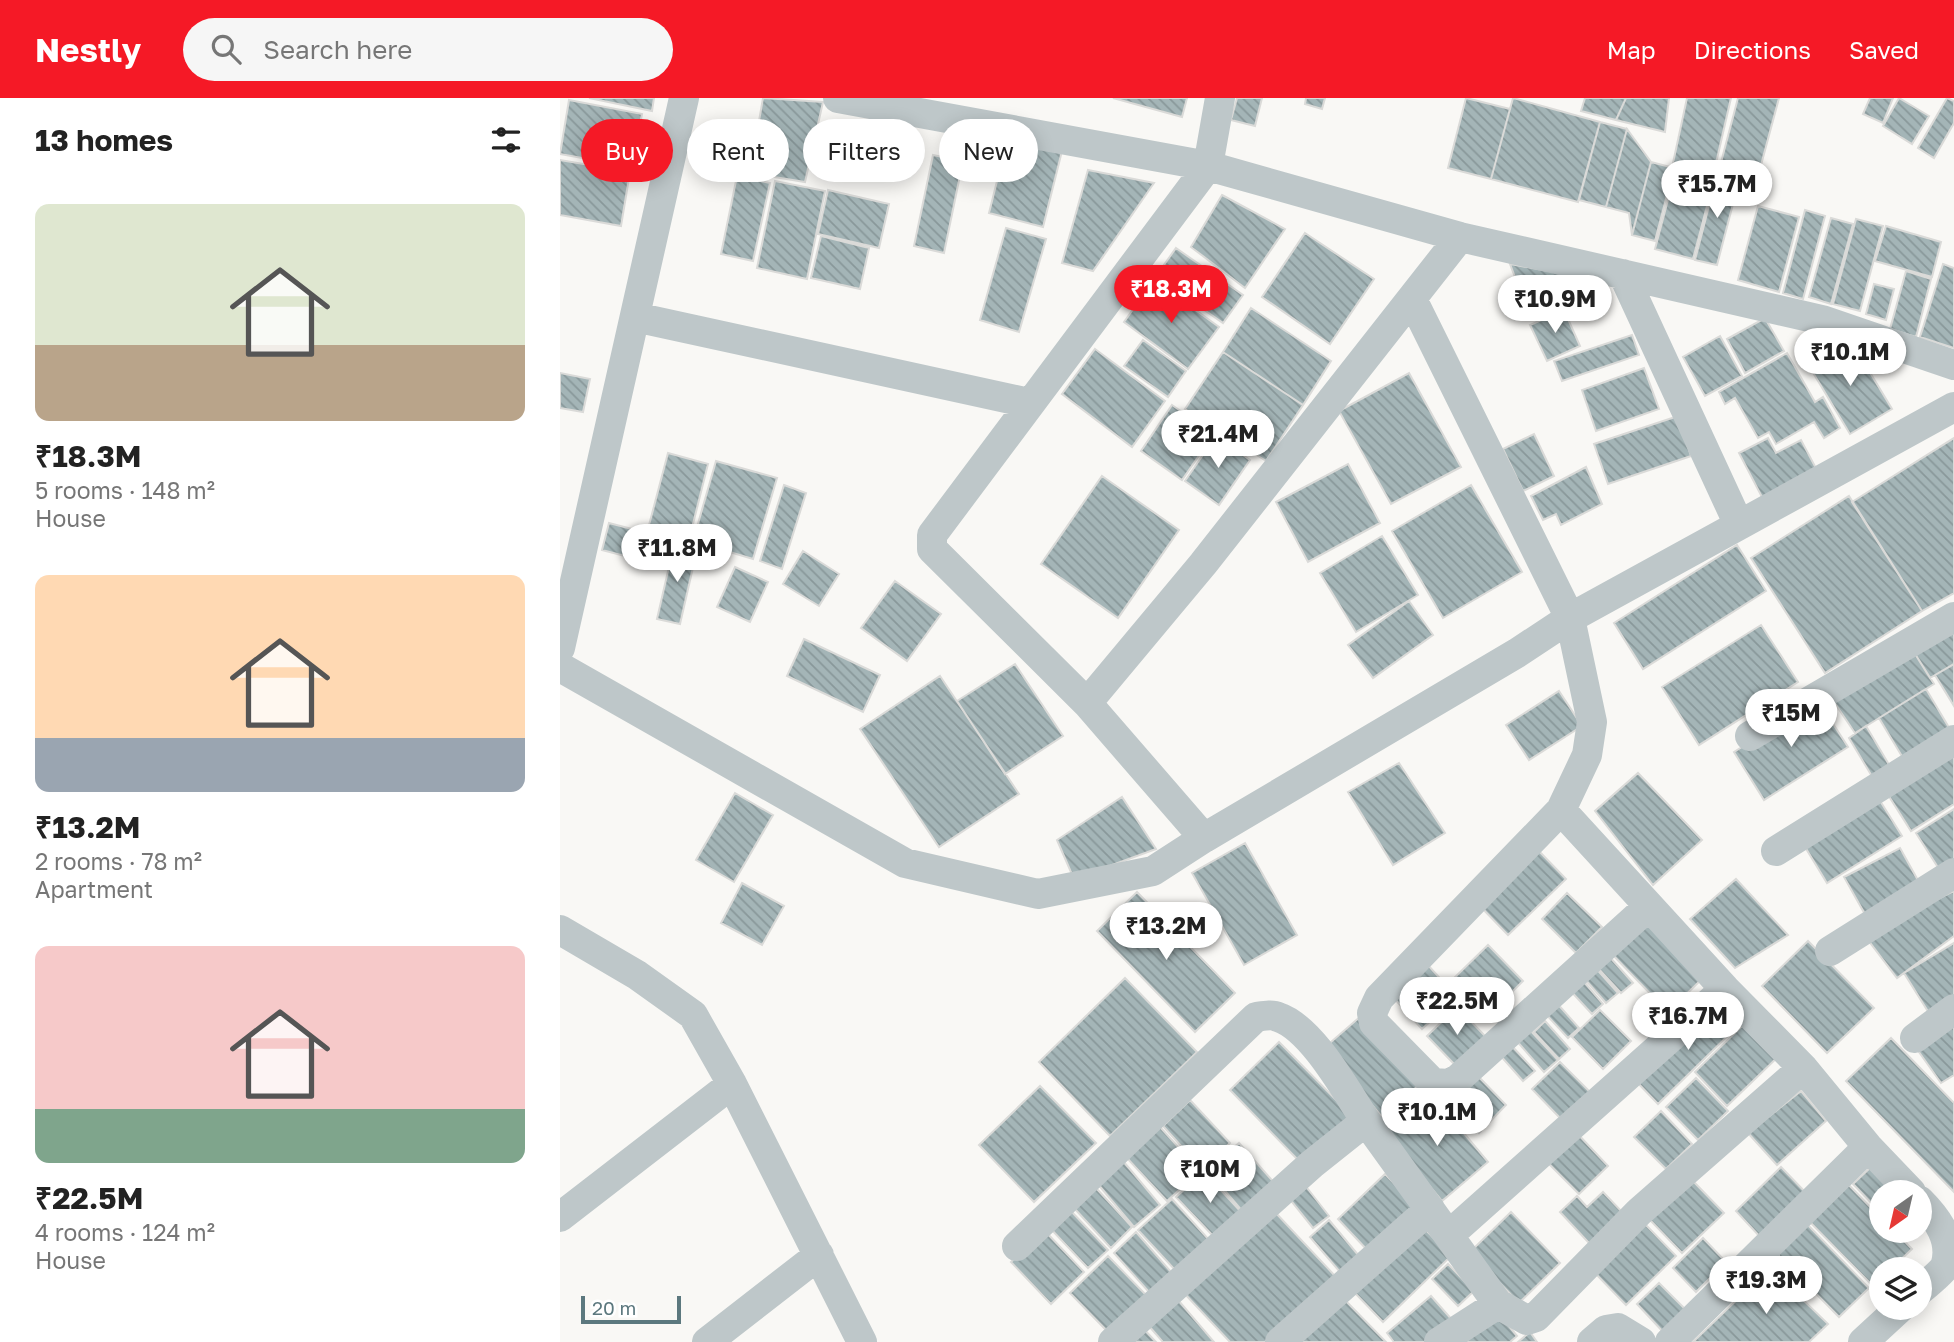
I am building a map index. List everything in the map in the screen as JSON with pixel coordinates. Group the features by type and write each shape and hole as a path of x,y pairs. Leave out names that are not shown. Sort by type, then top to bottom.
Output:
{"street":[{"path":"560,648 684,98"},
{"path":"838,98 1208,166 1460,237 1822,320 1954,365"},
{"path":"1204,838 1087,703 932,549 932,535 1208,166 1220,98"},
{"path":"1087,703 1203,564 1460,237"},
{"path":"1623,274 1739,525"},
{"path":"1412,299 1570,618 1592,722 1587,755 1561,810 1379,998 1372,1013 1374,1023 1433,1083 1449,1084 1459,1078 1649,906"},
{"path":"635,317 1029,403"},
{"path":"560,667 905,863 1038,894 1153,871 1204,838 1517,653 1570,618 1954,407"},
{"path":"1750,736 1954,617"},
{"path":"1776,851 1954,740"},
{"path":"1561,810 1725,989 1803,1068 1868,1147 1900,1180"},
{"path":"1830,951 1954,873"},
{"path":"560,930 637,975 692,1015 732,1084 862,1342"},
{"path":"1449,1235 1725,989"},
{"path":"1915,1038 1954,1009"},
{"path":"1017,1247 1256,1017 1277,1016 1293,1025 1311,1041 1498,1304 1527,1320 1536,1317 1639,1212 1803,1068"},
{"path":"560,1217 732,1084"},
{"path":"1113,1342 1312,1164 1366,1121"},
{"path":"1670,1342 1868,1147"},
{"path":"1280,1342 1430,1209"},
{"path":"1932,1213 1947,1229 1951,1246 1946,1266 1932,1279"},
{"path":"707,1342 819,1255"},
{"path":"1439,1342 1498,1304"},
{"path":"1863,1342 1887,1320"},
{"path":"1592,1342 1606,1330 1618,1328 1641,1342"}],"building":[{"path":"589,98 654,98 652,111"},
{"path":"763,98 823,102 819,119 803,119 803,182 789,179 789,119 759,119"},
{"path":"1113,98 1187,98 1182,117"},
{"path":"1237,98 1262,98 1255,126 1231,120"},
{"path":"1306,98 1325,98 1322,109 1305,104"},
{"path":"1466,98 1510,109 1491,179 1448,168"},
{"path":"1513,98 1600,122 1578,202 1491,179"},
{"path":"1585,98 1626,98 1616,120 1581,111"},
{"path":"1626,98 1669,98 1665,132 1616,120"},
{"path":"1687,98 1731,98 1714,172 1673,163"},
{"path":"1738,98 1779,98 1757,180 1719,170"},
{"path":"1870,98 1893,98 1883,123 1863,114"},
{"path":"1899,98 1929,116 1912,144 1883,126"},
{"path":"1947,98 1954,101 1954,123 1934,158 1918,148"},
{"path":"569,100 642,114 641,119 581,119 581,158 560,154"},
{"path":"1600,122 1627,129 1606,207 1579,200"},
{"path":"1627,129 1651,162 1632,235 1629,213 1606,207"},
{"path":"1038,141 1063,147 1043,227 989,213 997,182 1038,182"},
{"path":"933,155 939,156 939,182 959,182 944,253 914,246"},
{"path":"560,160 581,164 581,182 628,182 621,226 560,215"},
{"path":"1651,162 1674,168 1655,241 1632,235"},
{"path":"1088,170 1154,183 1093,271 1062,263"},
{"path":"1717,175 1739,181 1717,265 1695,260"},
{"path":"1674,177 1712,187 1693,259 1655,249"},
{"path":"736,182 770,183 753,261 721,254"},
{"path":"775,182 825,191 807,279 757,268"},
{"path":"828,190 889,204 879,248 818,234"},
{"path":"1222,195 1285,229 1245,288 1191,247"},
{"path":"1758,206 1799,217 1779,292 1738,280"},
{"path":"1805,210 1825,216 1803,299 1783,293"},
{"path":"1831,218 1853,224 1831,304 1809,297"},
{"path":"1856,219 1883,226 1860,311 1833,304"},
{"path":"1886,226 1941,242 1932,277 1875,261"},
{"path":"1006,228 1046,239 1019,332 980,320"},
{"path":"1305,233 1374,279 1330,344 1262,297"},
{"path":"821,236 869,248 860,289 811,278"},
{"path":"1176,248 1243,295 1223,323 1156,276"},
{"path":"1510,264 1592,279 1599,293 1531,319"},
{"path":"1943,264 1954,268 1954,348 1920,337"},
{"path":"1906,271 1931,279 1916,337 1890,329"},
{"path":"1154,280 1219,327 1188,369 1124,322"},
{"path":"1874,284 1894,289 1886,320 1866,314"},
{"path":"1251,308 1331,361 1303,405 1223,352"},
{"path":"1564,310 1580,346 1547,361 1530,325"},
{"path":"1765,318 1784,351 1745,373 1727,339"},
{"path":"1632,335 1639,355 1562,381 1554,361"},
{"path":"1720,336 1742,376 1705,396 1683,357"},
{"path":"1143,340 1186,371 1168,397 1124,366"},
{"path":"1851,341 1892,409 1850,434 1809,366"},
{"path":"1095,349 1165,401 1132,447 1062,394"},
{"path":"1223,352 1303,405 1266,461 1185,409"},
{"path":"1787,353 1815,402 1823,397 1840,428 1824,438 1814,422 1776,444 1769,432 1758,438 1735,398 1725,404 1719,392"},
{"path":"1644,368 1659,409 1596,431 1582,390"},
{"path":"560,373 590,379 583,412 560,408"},
{"path":"1409,373 1461,467 1391,504 1339,411"},
{"path":"1172,405 1214,434 1182,480 1141,451"},
{"path":"1678,416 1691,456 1608,484 1594,444"},
{"path":"1534,434 1554,476 1523,491 1503,449"},
{"path":"1216,436 1250,460 1219,505 1185,481"},
{"path":"1768,438 1776,453 1801,440 1818,472 1764,501 1739,453"},
{"path":"1954,438 1954,593 1922,611 1852,502"},
{"path":"668,453 708,464 689,540 648,529"},
{"path":"716,461 777,478 753,559 693,541"},
{"path":"1348,464 1380,523 1308,562 1276,502"},
{"path":"1586,467 1602,504 1561,525 1556,514 1543,520 1531,496"},
{"path":"1102,476 1179,530 1118,618 1041,564"},
{"path":"784,485 806,493 782,569 760,561"},
{"path":"1471,485 1522,572 1443,618 1392,531"},
{"path":"1849,496 1922,611 1825,673 1751,558"},
{"path":"609,523 674,540 667,567 602,550"},
{"path":"1382,536 1418,595 1356,632 1320,573"},
{"path":"674,545 697,550 680,624 657,619"},
{"path":"1737,545 1766,591 1643,669 1614,623"},
{"path":"803,551 839,574 819,606 783,584"},
{"path":"735,567 768,582 750,622 717,607"},
{"path":"895,581 941,614 907,661 861,628"},
{"path":"1409,601 1433,635 1373,678 1348,645"},
{"path":"1954,624 1954,664 1930,678 1912,649"},
{"path":"1761,625 1798,682 1699,745 1662,687"},
{"path":"804,639 880,675 863,712 787,676"},
{"path":"1912,649 1934,684 1855,733 1832,699"},
{"path":"1015,664 1063,736 1005,774 957,701"},
{"path":"1954,664 1954,706 1935,675"},
{"path":"940,676 1019,794 939,847 860,729"},
{"path":"1926,689 1951,731 1903,758 1879,718"},
{"path":"1559,691 1582,726 1529,760 1506,725"},
{"path":"1817,699 1848,747 1764,800 1734,752"},
{"path":"1866,726 1891,768 1873,778 1849,738"},
{"path":"1954,747 1954,804 1911,831 1885,790"},
{"path":"1399,763 1445,833 1393,865 1348,792"},
{"path":"1638,773 1702,840 1653,885 1595,811"},
{"path":"735,793 773,815 734,882 696,860"},
{"path":"1877,796 1902,836 1827,883 1802,842"},
{"path":"1122,797 1156,849 1074,879 1057,840"},
{"path":"1954,809 1954,863 1941,872 1916,833"},
{"path":"1245,843 1297,935 1244,965 1192,873"},
{"path":"1535,847 1566,879 1508,935 1477,903"},
{"path":"1900,848 1920,884 1866,916 1844,877"},
{"path":"1736,879 1788,935 1735,968 1690,919"},
{"path":"742,883 784,906 762,945 721,923"},
{"path":"1954,891 1954,936 1897,978 1865,936"},
{"path":"1137,892 1235,993 1195,1032 1097,931"},
{"path":"1567,893 1602,927 1576,953 1542,919"},
{"path":"1644,916 1704,977 1668,1012 1608,950"},
{"path":"1808,941 1874,1008 1827,1053 1762,986"},
{"path":"1954,943 1954,995 1929,1013 1904,973"},
{"path":"1488,945 1523,981 1487,1017 1451,981"},
{"path":"1608,955 1633,983 1621,993 1596,966"},
{"path":"1426,963 1457,997 1422,1029 1391,995"},
{"path":"1593,965 1618,993 1606,1003 1582,976"},
{"path":"1579,976 1603,1004 1592,1014 1567,987"},
{"path":"1125,978 1197,1052 1110,1136 1039,1062"},
{"path":"1721,999 1743,1021 1658,1104 1633,1078"},
{"path":"1555,1001 1579,1028 1568,1038 1543,1011"},
{"path":"1457,1007 1486,1037 1456,1066 1427,1036"},
{"path":"1600,1010 1631,1041 1603,1069 1572,1037"},
{"path":"1361,1016 1419,1085 1382,1117 1324,1048"},
{"path":"1954,1017 1954,1075 1941,1083 1914,1045"},
{"path":"1748,1020 1781,1054 1727,1106 1695,1072"},
{"path":"1545,1021 1570,1049 1559,1059 1534,1032"},
{"path":"1528,1028 1558,1060 1544,1072 1515,1039"},
{"path":"1891,1038 1954,1103 1954,1192 1846,1081"},
{"path":"1279,1042 1351,1115 1301,1163 1230,1090"},
{"path":"1510,1044 1535,1071 1523,1081 1499,1054"},
{"path":"1560,1062 1591,1093 1562,1120 1532,1089"},
{"path":"1476,1074 1506,1105 1479,1133 1448,1101"},
{"path":"1696,1078 1728,1111 1698,1140 1666,1107"},
{"path":"1040,1086 1096,1143 1034,1202 979,1145"},
{"path":"1801,1091 1826,1121 1777,1165 1748,1133"},
{"path":"1431,1094 1488,1162 1442,1201 1385,1133"},
{"path":"1190,1100 1230,1143 1202,1169 1163,1126"},
{"path":"1661,1111 1692,1144 1666,1169 1634,1137"},
{"path":"1160,1127 1200,1171 1167,1201 1127,1158"},
{"path":"1574,1130 1608,1166 1579,1194 1544,1159"},
{"path":"1239,1143 1277,1186 1244,1213 1207,1170"},
{"path":"1123,1161 1160,1205 1134,1227 1097,1183"},
{"path":"1781,1167 1809,1196 1763,1240 1736,1211"},
{"path":"1871,1167 1883,1180 1869,1180 1869,1201 1853,1184"},
{"path":"1204,1172 1243,1214 1216,1239 1176,1197"},
{"path":"1385,1174 1417,1207 1370,1253 1338,1219"},
{"path":"1692,1180 1724,1213 1682,1253 1650,1220"},
{"path":"1844,1180 1869,1206 1869,1243 1906,1243 1912,1249 1904,1257 1869,1257 1869,1282 1805,1217"},
{"path":"1304,1184 1329,1216 1313,1228 1288,1197"},
{"path":"1096,1188 1132,1227 1111,1248 1074,1208"},
{"path":"1603,1192 1623,1213 1590,1244 1560,1212 1577,1196 1587,1207"},
{"path":"1172,1199 1210,1241 1177,1272 1138,1230"},
{"path":"1069,1209 1108,1250 1088,1268 1049,1227"},
{"path":"1273,1210 1336,1277 1265,1342 1230,1342 1183,1292"},
{"path":"1511,1212 1560,1263 1519,1303 1470,1252"},
{"path":"1329,1220 1359,1256 1340,1272 1310,1237"},
{"path":"1803,1220 1869,1288 1839,1317 1773,1250"},
{"path":"1642,1221 1676,1256 1626,1305 1592,1270"},
{"path":"1422,1226 1451,1256 1383,1322 1354,1292"},
{"path":"1044,1230 1084,1272 1051,1304 1011,1262"},
{"path":"1136,1232 1171,1272 1149,1292 1114,1253"},
{"path":"1703,1238 1726,1262 1696,1292 1673,1268"},
{"path":"1108,1256 1146,1295 1107,1331 1070,1293"},
{"path":"1448,1264 1474,1291 1458,1306 1432,1279"},
{"path":"1770,1268 1828,1324 1809,1342 1693,1342"},
{"path":"1659,1283 1690,1314 1667,1336 1637,1304"},
{"path":"1341,1296 1386,1342 1294,1342"},
{"path":"1431,1296 1453,1321 1427,1342 1394,1342 1387,1333"},
{"path":"1178,1300 1214,1342 1163,1342 1148,1325"},
{"path":"1499,1314 1517,1336 1510,1342 1465,1342"},
{"path":"1139,1324 1156,1342 1121,1342"},
{"path":"1530,1332 1537,1342 1518,1342"}]}
